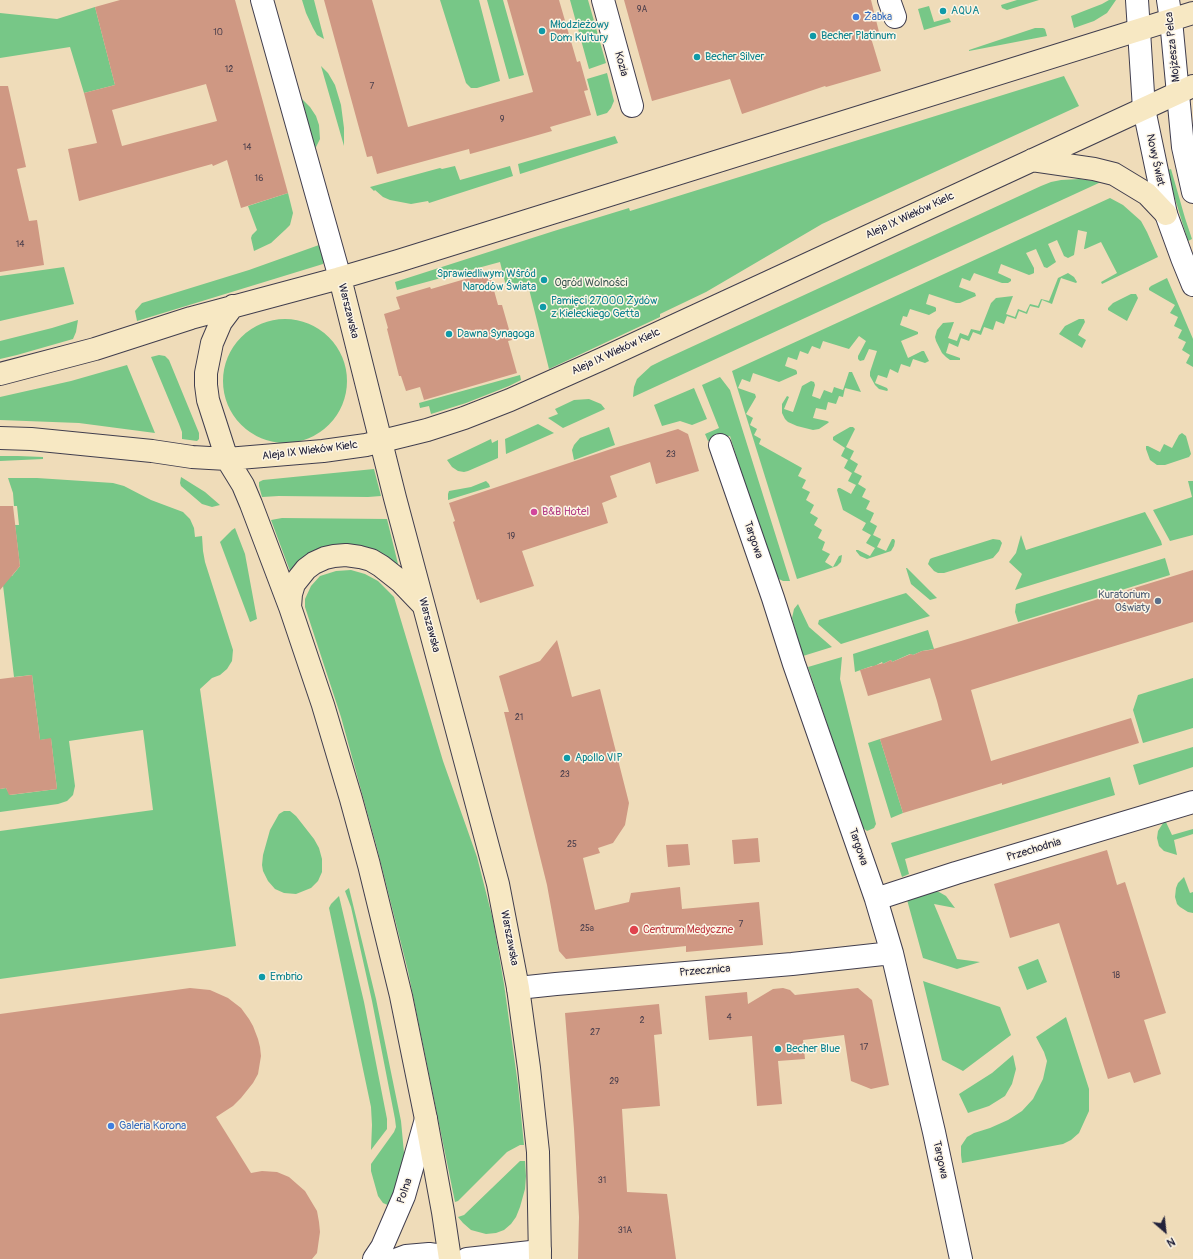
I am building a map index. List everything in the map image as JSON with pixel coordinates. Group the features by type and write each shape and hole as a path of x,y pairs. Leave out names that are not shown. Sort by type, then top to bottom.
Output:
{"main road":[{"path":"0,374 95,349 233,306 340,278 463,241 1139,30 1170,10 1193,13"},
{"name":"Aleja IX Wieków Kielc","path":"0,438 31,439 192,457 228,459 323,451 381,442 427,430 464,418 510,400 602,359 1186,90"},
{"path":"1032,160 1094,169 1114,174 1147,194 1166,214"},
{"name":"Warszawska","path":"340,278 381,442 498,884 518,988 529,1068 537,1145 540,1255"},
{"path":"233,306 221,322 216,333 206,373 208,400 228,459 243,485 251,504 290,607 323,705 370,865 399,988 426,1119 450,1259"},
{"path":"290,607 291,594 294,584 306,569 325,558 346,555 371,560 381,566 400,581 424,606"}],"street":[{"name":"Warszawska","path":"262,0 340,278"},
{"name":"Kozia","path":"603,0 632,106"},
{"path":"1137,0 1139,30"},
{"name":"Mojżesza Pelca","path":"1170,10 1186,90"},
{"name":"Nowy Świat","path":"1139,30 1144,109 1166,214 1193,285"},
{"path":"1186,90 1183,147 1193,192"},
{"name":"Targowa","path":"720,445 876,899 892,953 934,1132 961,1259"},
{"name":"Przechodnia","path":"876,899 956,873 1193,802"},
{"name":"Przecznica","path":"518,988 792,964 892,953"},
{"name":"Polna","path":"374,1259 382,1247 408,1186 426,1119"},
{"path":"398,1259 406,1256 429,1254 446,1259"},
{"path":"467,1259 540,1255"}],"green space":[{"path":"302,0 314,0 324,39 317,35 313,28"},
{"path":"440,0 479,0 500,81 477,88 471,88 466,83"},
{"path":"487,0 503,0 524,75 509,79"},
{"path":"570,0 588,0 606,63 589,69"},
{"path":"1017,0 1039,0 1007,10 1002,8 1001,5"},
{"path":"1109,0 1116,0 1107,13 1094,21 1074,28 1071,16"},
{"path":"929,6 934,22 949,18 951,22 924,30 918,9"},
{"path":"95,7 115,85 84,93 70,47 0,58 0,13 57,19"},
{"path":"1035,28 1045,29 1047,36 969,51 969,50"},
{"path":"321,66 328,73 335,85 341,105 344,128 344,146"},
{"path":"607,73 614,101 607,113 597,116 587,79"},
{"name":"Ogród Wolności","path":"1064,76 1079,106 822,224 706,292 660,314 660,317 549,369 528,285 507,290 500,262 397,290 395,282 554,231 629,208 630,211"},
{"path":"302,99 316,116 319,125 320,139 315,149"},
{"path":"615,136 618,143 520,174 518,164"},
{"path":"455,166 460,180 510,166 513,176 429,203 428,201 411,204 390,200 383,197 370,187 440,168 442,169"},
{"path":"1171,169 1192,239 1188,241 1172,189 1168,170"},
{"path":"1080,179 1101,182 633,397 637,379 651,366 663,360 1041,186 1061,180"},
{"path":"288,193 293,213 290,225 271,243 254,251 251,238 257,230 248,206"},
{"path":"1110,198 1123,205 1141,221 1158,257 1102,284 1101,282 1117,273 1101,242 1084,249 1087,232 1078,230 1074,255 1068,258 1064,256 1057,240 1048,244 1056,262 1047,268 1044,267 1036,249 1026,253 1034,268 1034,273 1032,274 1029,275 1001,264 998,273 1011,279 1011,281 1008,283 1002,283 974,273 970,281 962,278 959,287 975,293 976,296 960,303 929,294 926,304 935,307 936,311 929,315 910,309 907,317 903,316 900,325 918,332 918,334 901,341 908,358 924,351 929,361 925,363 913,359 910,367 901,364 898,373 890,369 887,378 878,375 875,383 887,388 887,391 879,389 870,376 877,351 869,349 864,360 860,361 858,359 858,356 866,341 859,336 849,349 823,341 820,349 812,346 808,354 800,351 797,360 788,357 785,366 796,370 797,374 779,382 753,373 750,382 742,379 738,388 755,394 756,397 746,414 753,418 750,425 757,429 754,435 761,439 759,444 802,468 798,476 806,480 802,488 810,492 806,500 814,505 810,513 818,518 814,525 822,530 818,538 825,542 822,550 830,554 825,562 833,567 839,556 842,555 841,562 837,566 797,579 732,371"},
{"path":"319,245 324,261 323,264 137,321 135,311 142,303 249,270"},
{"path":"64,267 74,304 0,321 0,276"},
{"path":"1068,273 1074,277 1077,282 1076,283 1061,278 1052,304 1042,300 1039,308 1030,306 1027,314 1019,311 1016,319 1007,316 1004,324 996,321 993,330 984,327 981,335 973,332 969,341 961,338 958,347 949,343 946,353 960,358 960,360 950,360 942,353 935,337 937,330 943,323 954,322 948,338 957,341 960,333 968,336 971,329 980,331 991,303 996,298 1013,296 1006,314 1015,317 1018,309 1026,312 1030,304 1038,306 1041,299 1049,301 1058,278"},
{"path":"1167,278 1193,339 1193,367 1186,363 1190,355 1182,350 1186,342 1178,338 1182,330 1174,326 1178,317 1170,313 1175,305 1149,290 1151,286"},
{"path":"1131,294 1136,294 1138,298 1127,321 1108,310 1113,303"},
{"path":"291,319 309,323 320,329 333,341 343,357 347,381 343,405 337,416 325,429 303,441 279,443 261,439 250,433 237,421 225,399 223,375 227,357 233,346 245,333 267,321"},
{"path":"1079,319 1084,319 1085,322 1078,335 1086,340 1082,348 1059,334 1065,326"},
{"path":"78,320 73,339 0,359 0,341"},
{"path":"159,355 165,356 169,360 199,433 199,439 197,441 182,439 182,432 179,424 151,357"},
{"path":"127,365 155,433 79,423 0,420 0,397 71,381"},
{"path":"849,372 852,372 861,392 845,388 843,397 839,396 836,404 828,402 826,410 816,408 813,418 827,421 829,422 828,423 819,429 813,430 797,426 785,419 782,413 782,404 787,396 789,397 784,409 793,412 802,386 811,381 814,382 815,385 812,396 820,399 824,390 832,393 834,387 843,390"},
{"path":"520,375 521,380 466,403 431,414 429,406 420,408 419,403"},
{"path":"720,377 730,390 790,581 783,581 779,579 776,573 750,500 730,436 708,441 705,434 719,428 702,385"},
{"path":"694,388 707,419 692,425 680,421 662,426 654,405"},
{"path":"589,399 601,404 605,409 563,428 548,418 558,414 555,409 574,400"},
{"path":"538,424 554,433 506,454 505,439"},
{"path":"609,427 615,445 574,460 572,450 580,438"},
{"path":"850,427 855,429 846,447 854,451 850,459 858,464 854,472 862,476 858,484 866,489 862,497 870,501 866,509 874,513 870,522 877,526 873,535 881,539 877,547 886,551 892,539 895,541 891,551 867,559 860,556 856,551 858,550 870,556 875,548 866,543 871,535 862,530 866,523 843,510 837,490 840,488 851,494 856,485 848,481 852,473 844,468 848,460 841,456 845,448 833,440 833,437"},
{"path":"1182,433 1186,436 1191,454 1189,457 1165,465 1157,465 1150,460 1146,446 1160,452 1164,444 1172,448 1179,435"},
{"path":"491,439 492,443 498,440 498,458 464,472 458,471 452,467 447,460"},
{"path":"0,456 43,457 43,459 0,461"},
{"path":"374,469 381,496 262,497 259,486 259,482 263,480"},
{"path":"181,477 205,492 220,505 212,507 202,504 181,486"},
{"path":"8,478 37,478 113,483 124,486 151,500 183,512 190,519 194,528 195,537 202,536 205,562 233,650 232,661 227,669 220,675 212,678 200,689 236,946 0,979 0,831 153,810 143,730 69,741 75,786 73,795 67,801 58,804 0,812 0,789 6,788 10,795 57,789 51,739 40,740 32,675 14,677 2,577 12,576 20,566 15,525 19,525 17,506 14,506 13,493"},
{"path":"486,481 490,487 448,500 449,491 471,487"},
{"path":"1188,481 1193,481 1193,535 1170,541 1153,510 1192,497"},
{"path":"1145,512 1162,545 1015,590 1022,574 1009,562 1016,553 1021,535 1026,550"},
{"path":"282,518 387,519 398,564 397,566 301,561 290,571 271,520"},
{"path":"235,528 245,554 257,619 250,622 220,542"},
{"path":"993,539 1000,540 1002,543 999,551 993,558 944,573 934,571 928,564 932,558"},
{"path":"1165,558 1170,575 1018,622 1015,612 1016,604"},
{"path":"906,568 937,598 930,600 911,584"},
{"path":"351,570 365,574 378,581 394,597 443,761 477,857 493,920 504,984 518,1085 524,1145 520,1145 507,1152 458,1201 455,1202 408,971 377,848 341,717 305,607 305,599 311,586 320,576 336,571"},
{"path":"906,593 930,616 841,644 818,624 819,620"},
{"path":"798,604 809,627 832,647 803,656 792,618 794,609"},
{"path":"928,630 934,649 922,651 913,655 910,654 892,662 891,660 883,664 882,662 873,667 872,666 855,672 853,654"},
{"path":"842,657 840,679 876,824 874,828 867,831 862,827 808,667"},
{"path":"1193,678 1193,728 1143,743 1133,710 1138,695"},
{"path":"880,739 903,813 891,818 868,743"},
{"path":"1193,747 1193,767 1139,785 1133,765"},
{"path":"1110,777 1115,795 905,859 909,874 902,877 891,843"},
{"path":"284,811 290,811 296,816 314,839 319,848 322,859 322,872 318,881 311,888 296,894 284,893 275,889 268,881 262,865 263,855 270,830 279,814"},
{"path":"1165,820 1172,835 1193,829 1193,834 1174,840 1177,855 1164,851 1159,846 1157,838 1158,831"},
{"path":"1184,877 1190,893 1193,892 1193,913 1180,907 1177,904 1175,897 1178,883"},
{"path":"349,888 376,999 401,1121 404,1166 390,1206 383,1203 378,1196 371,1171 371,1164 394,1132 396,1127 395,1119 372,1001 351,907 345,891"},
{"path":"932,890 946,896 955,908 934,904 957,959 980,962 957,969 923,958 906,896"},
{"path":"339,896 364,1002 387,1119 387,1129 371,1150 371,1107 329,908"},
{"path":"1038,959 1047,982 1027,990 1018,967"},
{"path":"923,981 1000,1007 1011,1035 963,1071 942,1060"},
{"path":"1066,1017 1089,1089 1089,1111 1079,1133 1071,1140 1063,1144 962,1163 961,1146 967,1137 1008,1120 1022,1111 1033,1099 1043,1079 1047,1061 1036,1037"},
{"path":"1013,1055 1016,1069 1012,1084 1005,1096 989,1106 968,1113 959,1094 992,1073"},
{"path":"520,1161 525,1161 526,1176 525,1189 516,1217 504,1230 496,1233 486,1234 471,1230 458,1217 464,1215"}],"building":[{"path":"120,0 235,0 288,193 241,208 227,160 213,166 212,164 79,201 68,149 97,143 84,93 115,85 95,7","holes":["206,84 217,121 122,146 112,110"]},
{"path":"324,0 372,0 408,127 533,92 507,0 559,0 577,62 580,61 588,90 584,91 591,115 550,127 552,131 470,154 469,149 377,174 372,156 367,157"},
{"path":"624,0 871,0 880,36 871,38 881,71 826,87 825,86 742,114 730,79 652,101"},
{"path":"0,86 8,86 26,167 17,169 29,221 37,220 44,265 0,272"},
{"name":"Dawna Synagoga","path":"489,272 498,305 502,305 512,340 508,341 517,373 424,400 420,387 406,391 401,376 399,376 384,314 400,309 396,297 430,287 431,289"},
{"path":"678,429 688,434 699,471 656,484 650,462 610,476 617,497 602,503 608,523 522,551 534,586 480,603 479,599 477,600 453,522 455,521 449,503 611,449"},
{"path":"0,506 13,506 20,566 0,590"},
{"path":"1193,570 1193,622 971,690 991,761 1131,718 1139,743 1002,785 1002,783 903,813 880,739 942,720 937,701 930,678 868,696 860,670 883,664 891,660 892,662 911,654 913,655 922,651 961,641"},
{"path":"557,640 572,697 600,689 629,803 625,825 613,843 598,848 600,853 583,858 595,910 629,902 631,893 680,887 682,909 759,902 763,945 686,952 686,946 566,959 559,951 547,885 504,712 509,712 499,676 540,661"},
{"path":"32,675 40,740 51,738 57,789 9,795 6,788 0,789 0,679"},
{"path":"758,838 760,862 734,864 732,840"},
{"path":"688,844 690,865 668,867 666,845"},
{"path":"1107,850 1117,885 1125,882 1166,1013 1144,1020 1161,1074 1134,1083 1130,1072 1108,1079 1059,923 1010,938 994,884"},
{"name":"Galeria Korona","path":"190,988 210,990 228,998 241,1008 253,1026 258,1039 261,1056 258,1074 241,1098 233,1106 216,1117 251,1173 262,1171 277,1172 289,1177 305,1191 317,1211 320,1232 317,1253 312,1259 0,1259 0,1014"},
{"path":"783,988 790,990 795,995 858,988 872,1000 889,1085 871,1089 851,1081 844,1035 803,1040 805,1059 778,1061 782,1104 757,1106 752,1036 709,1040 705,996 747,992 748,1004 773,989"},
{"path":"659,1004 662,1034 654,1035 660,1106 622,1109 627,1192 667,1194 676,1259 578,1259 579,1217 565,1013"}],"place":[{"name":"AQUA","path":"943,11"},
{"name":"Żabka","path":"856,17"},
{"name":"Młodzieżowy Dom Kultury","path":"542,31"},
{"name":"Becher Platinum","path":"813,36"},
{"name":"Becher Silver","path":"697,57"},
{"name":"Sprawiedliwym Wśród Narodów Świata","path":"544,280"},
{"name":"Pamięci 27000 Żydów z Kieleckiego Getta","path":"543,307"},
{"name":"Dawna Synagoga","path":"449,334"},
{"name":"B&B Hotel","path":"534,512"},
{"name":"Kuratorium Oświaty","path":"1158,601"},
{"name":"Apollo VIP","path":"567,758"},
{"name":"Centrum Medyczne","path":"634,930"},
{"name":"Embrio","path":"262,977"},
{"name":"Becher Blue","path":"778,1049"},
{"name":"Galeria Korona","path":"111,1126"}]}
